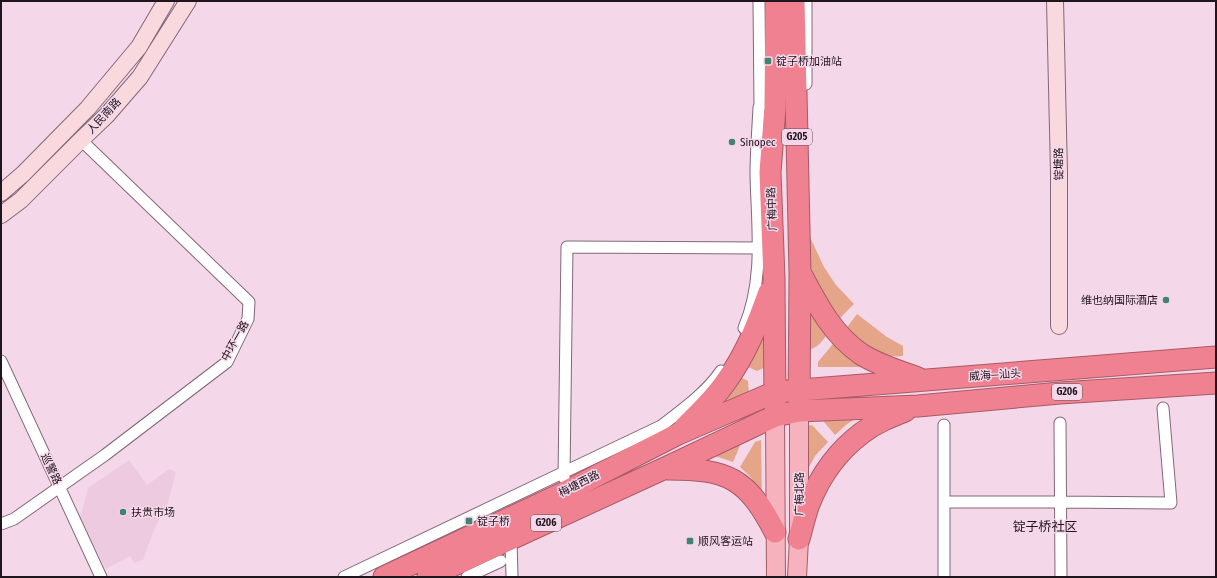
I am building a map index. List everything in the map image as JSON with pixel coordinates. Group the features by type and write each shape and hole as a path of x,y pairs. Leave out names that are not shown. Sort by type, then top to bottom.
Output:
{"highway":[{"name":"广梅中路","path":"775,416 774,278 766,248 775,108 776,1"},
{"name":"G205","path":"794,1 800,274 799,411"},
{"path":"800,274 828,322 842,339 862,355 885,366 923,380"},
{"path":"678,434 724,384 743,354 760,320 774,278"},
{"path":"774,319 800,320"},
{"name":"威海—汕头","path":"775,392 1216,357"},
{"name":"威海—汕头","path":"775,416 799,411 918,406 1060,393 1216,383"},
{"name":"梅塘西路","path":"384,577 563,493 678,434 775,392"},
{"path":"799,539 809,505 822,476 841,452 862,433 887,418 918,406"},
{"name":"梅塘西路","path":"428,577 775,416"},
{"path":"663,469 692,469 709,471 736,481 746,488 757,502 765,513 775,532"}],"main road":[{"name":"广梅北路","path":"797,577 799,539 799,411"},
{"path":"775,416 776,577"}],"street":[{"name":"人民南路","path":"1,193 23,174 88,108 139,47 166,1"},
{"name":"人民南路","path":"1,215 20,200 107,115 140,77 188,1"},
{"path":"344,577 660,426 685,408 714,381 738,344 749,316 766,248 756,172 760,107 759,1"},
{"path":"798,159 806,158 806,1"},
{"name":"锭塘路","path":"1055,1 1059,173 1060,326"},
{"name":"中环一路","path":"1,524 14,519 105,455 227,362 248,320 249,302 81,140"},
{"path":"563,493 565,471 567,247 766,248"},
{"name":"巡警路","path":"1,361 101,577"},
{"path":"944,502 1171,503 1163,408"},
{"path":"1060,423 1061,577"},
{"path":"944,426 944,577"},
{"path":"511,539 512,577"},
{"path":"467,577 501,561"}],"shaded area":[{"path":"809,235 824,267 836,285 854,304 838,320 815,281 807,254"},
{"path":"810,304 830,331 822,342 816,347 804,351"},
{"path":"857,314 887,337 903,346 903,356 894,356 881,353 845,330"},
{"path":"768,319 768,366 757,371 748,367"},
{"path":"837,339 879,367 818,367 818,362"},
{"path":"740,377 748,381 749,394 711,413"},
{"path":"819,416 857,418 847,424 835,435"},
{"path":"812,425 828,442 815,456 808,469 802,427"},
{"path":"743,439 733,462 712,455"},
{"path":"761,440 762,500 757,486 740,467 755,442"},
{"name":"扶贵市场","path":"129,460 147,485 169,469 176,472 167,506 156,525 143,560 134,563 130,556 106,569 80,518 88,488"}],"place":[{"name":"锭子桥加油站","path":"768,61"},
{"name":"Sinopec","path":"732,142"},
{"name":"维也纳国际酒店","path":"1166,300"},
{"name":"扶贵市场","path":"123,512"},
{"name":"锭子桥","path":"469,521"},
{"name":"顺风客运站","path":"690,541"}],"district":[{"name":"锭子桥社区","path":"1045,526"}]}
